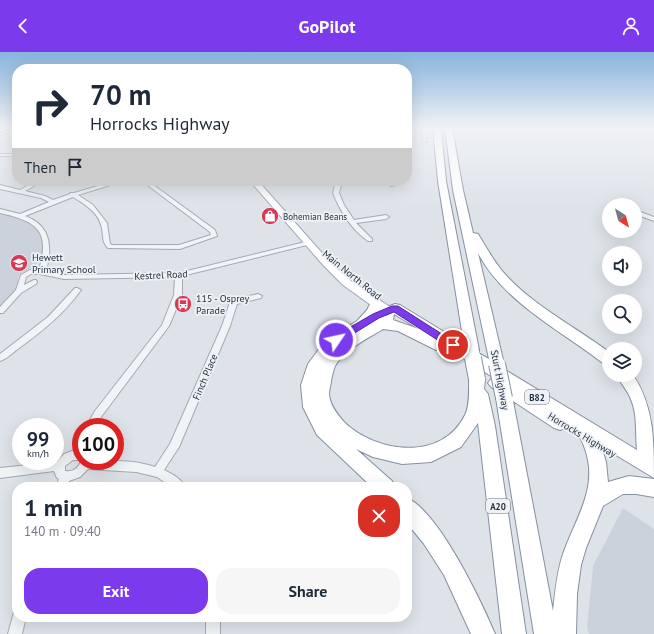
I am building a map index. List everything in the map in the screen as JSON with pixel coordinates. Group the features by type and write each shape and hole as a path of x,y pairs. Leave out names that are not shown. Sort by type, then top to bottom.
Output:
{"highway":[{"name":"A20","path":"440,155 443,187 486,426 514,634"},
{"name":"Sturt Highway","path":"452,155 504,398 546,634"},
{"path":"463,210 482,254 503,280 530,304 602,355"},
{"path":"376,303 369,316 330,345 316,364 310,378 310,400 314,415 323,430 380,482"},
{"path":"357,326 380,314 388,315"},
{"path":"388,315 337,354 327,367 323,379 322,393 328,414 338,428 355,441 380,453 404,456 425,454 445,447 460,436 471,419 476,396 477,379"},
{"name":"Horrocks Highway","path":"388,315 392,324 405,328 436,345 592,442 653,473"},
{"name":"Horrocks Highway","path":"388,315 576,422 629,454 653,473"},
{"path":"629,382 637,394 642,409 645,426 644,435 646,453 653,473"},
{"path":"564,634 569,572 578,542 595,500 598,472 592,442 576,422"},
{"path":"611,452 629,454 635,449 644,435"},
{"path":"595,500 617,486 635,485 654,488"},
{"path":"412,514 432,539 451,567 475,613 483,634"}],"main road":[{"name":"Main North Road","path":"258,186 308,242 313,250 347,283 376,303 388,315"},
{"name":"Main North Road","path":"308,242 319,248 388,315"}],"street":[{"path":"20,192 31,186"},
{"path":"21,216 72,194 102,186"},
{"path":"72,194 90,206 104,223 107,244 110,247 173,247 194,243 214,236 214,233 152,186"},
{"path":"338,186 336,194 361,234 370,240"},
{"path":"0,188 43,197 53,202"},
{"path":"0,211 32,220 45,234 47,244 42,272 36,281 19,292 0,311"},
{"path":"642,215 654,219"},
{"path":"353,222 386,217"},
{"name":"Kestrel Road","path":"36,281 64,276 179,275 308,242"},
{"path":"19,292 23,276 45,259"},
{"name":"Kestrel Road","path":"30,272 42,272 64,276"},
{"path":"96,418 165,326 178,295 179,275"},
{"path":"21,280 26,283 36,281"},
{"path":"0,358 32,335 68,302 77,290"},
{"name":"Finch Place","path":"156,472 174,447 226,326 234,302 258,296"},
{"path":"124,465 156,472 172,482"},
{"path":"0,473 25,470"},
{"path":"58,470 63,482 78,473 79,470"},
{"path":"15,634 18,622"},
{"path":"213,622 213,634"}],"shaded area":[{"name":"Hewett Primary School","path":"0,213 24,219 38,230 41,238 42,251 40,260 35,266 18,277 18,289 0,308"},
{"path":"623,508 654,529 654,634 589,634 587,627 593,566"}],"place":[{"name":"Bohemian Beans","path":"270,216"},
{"name":"Hewett Primary School","path":"19,263"},
{"name":"115 - Osprey Parade","path":"183,304"}],"route":[{"path":"336,340 357,326 395,308 453,345"}]}
